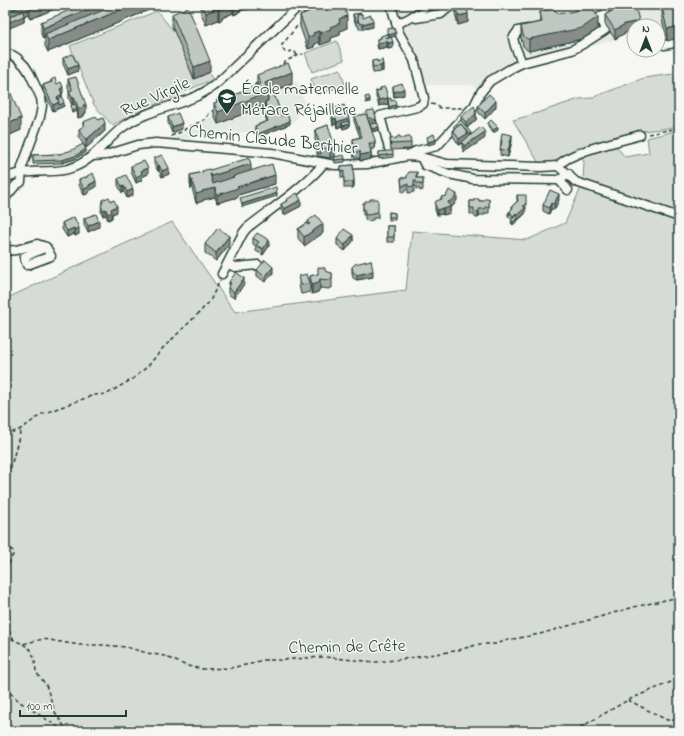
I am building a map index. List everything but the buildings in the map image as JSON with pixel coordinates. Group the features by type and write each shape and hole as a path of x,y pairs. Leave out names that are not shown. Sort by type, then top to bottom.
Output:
{"street":[{"name":"Rue Virgile","path":"5,177 22,173 70,169 81,164 92,156 123,127 138,118 196,96 211,88 300,5"},
{"path":"391,5 399,32 414,60 424,98 423,104 417,107 380,116 390,152 402,153 407,156 416,151 437,146 474,106 481,92 490,81 522,63 572,50 588,41 604,30 600,17 618,5"},
{"path":"396,23 413,16 428,5"},
{"path":"413,16 416,18 441,14 448,8"},
{"path":"522,63 513,38 518,32 528,29"},
{"path":"666,45 679,42"},
{"path":"5,54 12,55 25,66 30,74 42,106 40,117 22,167 21,182 5,190"},
{"path":"640,135 581,152 561,162 558,166 576,182 679,217"},
{"name":"Chemin Claude Berthier","path":"92,156 106,155 138,145 156,143 272,153 335,165 367,164 407,156 421,157 447,164 541,167 558,166"},
{"path":"421,157 425,165 449,174 473,178 559,180 568,174"},
{"path":"222,274 247,228 293,192 324,163"},
{"path":"559,180 568,190"},
{"path":"5,198 16,185"},
{"path":"5,251 16,250 37,244 46,247"},
{"path":"228,264 234,266 258,265"}],"path":[{"path":"305,5 308,6 308,14"},
{"path":"297,55 294,51 285,52 282,45 298,25 303,23"},
{"path":"275,70 286,61 297,55 303,54"},
{"path":"247,91 258,82"},
{"path":"423,104 437,105 440,108 467,108 474,106"},
{"path":"170,137 206,119 210,112 217,109"},
{"path":"640,135 679,128"},
{"path":"5,434 21,429 42,414 94,395 107,394 134,378 148,366 163,348 210,301 222,274"},
{"path":"5,489 21,429"},
{"path":"5,544 12,551 13,556 10,560 7,573 6,592 9,607 9,630 14,640"},
{"name":"Chemin de Crête","path":"23,644 43,640 67,644 126,647 164,656 187,666 202,669 230,668 251,664 262,660 324,657 375,662 455,651 480,644 496,644 508,640 540,634 634,607 679,597"},
{"path":"5,635 31,650 35,660 36,672 46,685 55,712 67,731"},
{"path":"574,731 628,700 679,679"},
{"path":"5,688 20,702 64,731"},
{"path":"628,700 667,720 679,720"}],"shaded area":[{"path":"395,5 679,5 679,44 666,47 666,18 626,18 626,33 615,39 521,67 493,81 484,94 472,85 424,85 403,34"},
{"path":"157,11 213,79 112,125 94,105 70,46"},
{"path":"337,41 344,60 312,72 305,53"},
{"path":"340,69 345,85 317,95 311,79"},
{"path":"673,74 679,76 679,126 634,133 563,157 554,162 540,165 513,120 579,99 591,98 644,78"},
{"path":"297,82 306,105 293,123 258,137 255,131 175,140 174,137 185,133 214,115"},
{"path":"679,130 679,731 5,731 5,299 172,222 235,312 406,290 412,231 527,240 565,223 583,183 584,162 579,155 615,145 625,157 649,153 647,138"}],"place":[{"name":"École maternelle Métare Réjaillère","path":"227,115"}]}
